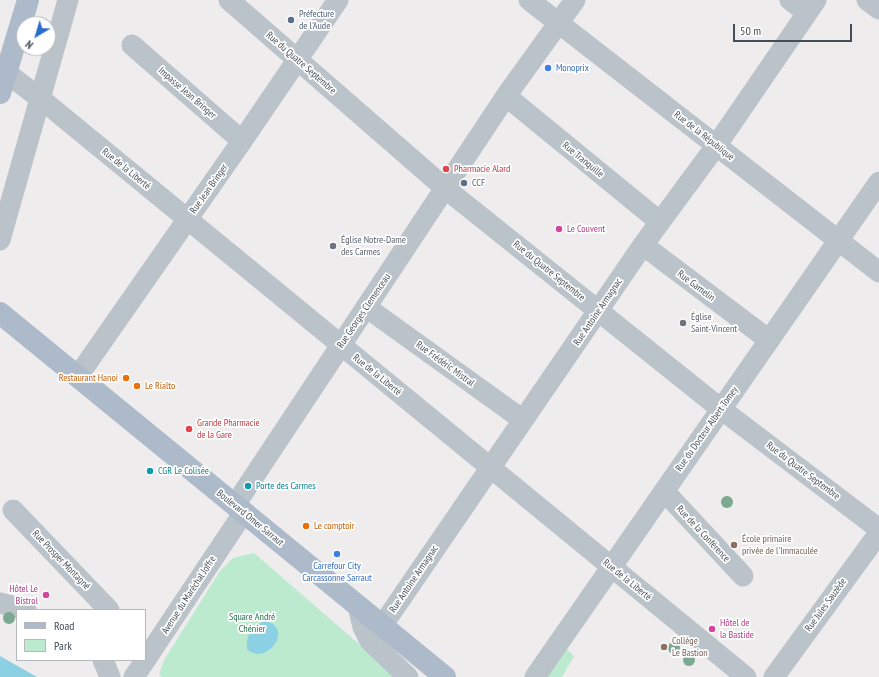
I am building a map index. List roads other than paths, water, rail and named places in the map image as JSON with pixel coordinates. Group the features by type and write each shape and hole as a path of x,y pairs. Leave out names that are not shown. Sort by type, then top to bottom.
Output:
{"main road":[{"path":"2,78 28,0"},
{"name":"Boulevard Omer Sarraut","path":"0,312 445,677"}],"street":[{"path":"0,240 68,0"},
{"name":"Rue du Quatre Septembre","path":"229,0 446,189 721,409 879,529"},
{"name":"Rue Jean Bringer","path":"78,376 242,142 338,0"},
{"name":"Rue de la République","path":"529,0 879,272"},
{"name":"Rue Georges Clemenceau","path":"239,509 366,307 446,189 506,96 575,0"},
{"path":"790,0 812,6"},
{"path":"867,0 879,9"},
{"name":"Rue Antoine Armagnac","path":"382,626 643,245 716,146 812,6"},
{"name":"Impasse Jean Bringer","path":"132,45 242,142"},
{"name":"Rue de la Liberté","path":"2,78 41,99 746,677"},
{"name":"Rue Tranquille","path":"506,96 660,222"},
{"name":"Rue du Docteur Albert Tomey","path":"535,677 879,182"},
{"name":"Rue Gamelin","path":"643,245 769,340"},
{"name":"Rue Frédéric Mistral","path":"366,307 523,420"},
{"name":"Rue de la Conférence","path":"664,491 743,576"},
{"name":"Avenue du Maréchal Joffre","path":"148,648 239,509"},
{"name":"Rue Prosper Montagné","path":"13,510 108,609"},
{"name":"Rue Jules Sauzède","path":"774,677 879,533"},
{"path":"0,603 22,609"},
{"path":"358,606 363,627 370,641 408,677"},
{"path":"103,661 110,677"},
{"name":"Avenue du Maréchal Joffre","path":"136,677 143,661"}],"water":[{"path":"264,621 273,624 278,630 278,637 270,650 263,653 255,653 247,649 247,640 250,632"},
{"path":"0,656 37,677 0,677"}],"place":[{"name":"Préfecture de l'Aude","path":"291,20"},
{"name":"Monoprix","path":"548,68"},
{"name":"Pharmacie Alard","path":"446,169"},
{"name":"CCF","path":"464,183"},
{"name":"Le Couvent","path":"559,229"},
{"name":"Église Notre-Dame des Carmes","path":"333,246"},
{"name":"Église Saint-Vincent","path":"683,323"},
{"name":"Restaurant Hanoi","path":"126,378"},
{"name":"Le Rialto","path":"137,386"},
{"name":"Grande Pharmacie de la Gare","path":"189,429"},
{"name":"CGR Le Colisée","path":"150,471"},
{"name":"Porte des Carmes","path":"248,486"},
{"name":"Le comptoir","path":"306,526"},
{"name":"École primaire privée de l'Immaculée","path":"734,545"},
{"name":"Carrefour City Carcassonne Sarraut","path":"337,554"},
{"name":"Hôtel Le Bistrol","path":"46,595"},
{"name":"Hôtel de la Bastide","path":"712,629"},
{"name":"Collège Le Bastion","path":"664,647"}],"park label":[{"name":"Square André Chénier","path":"252,622"}]}
